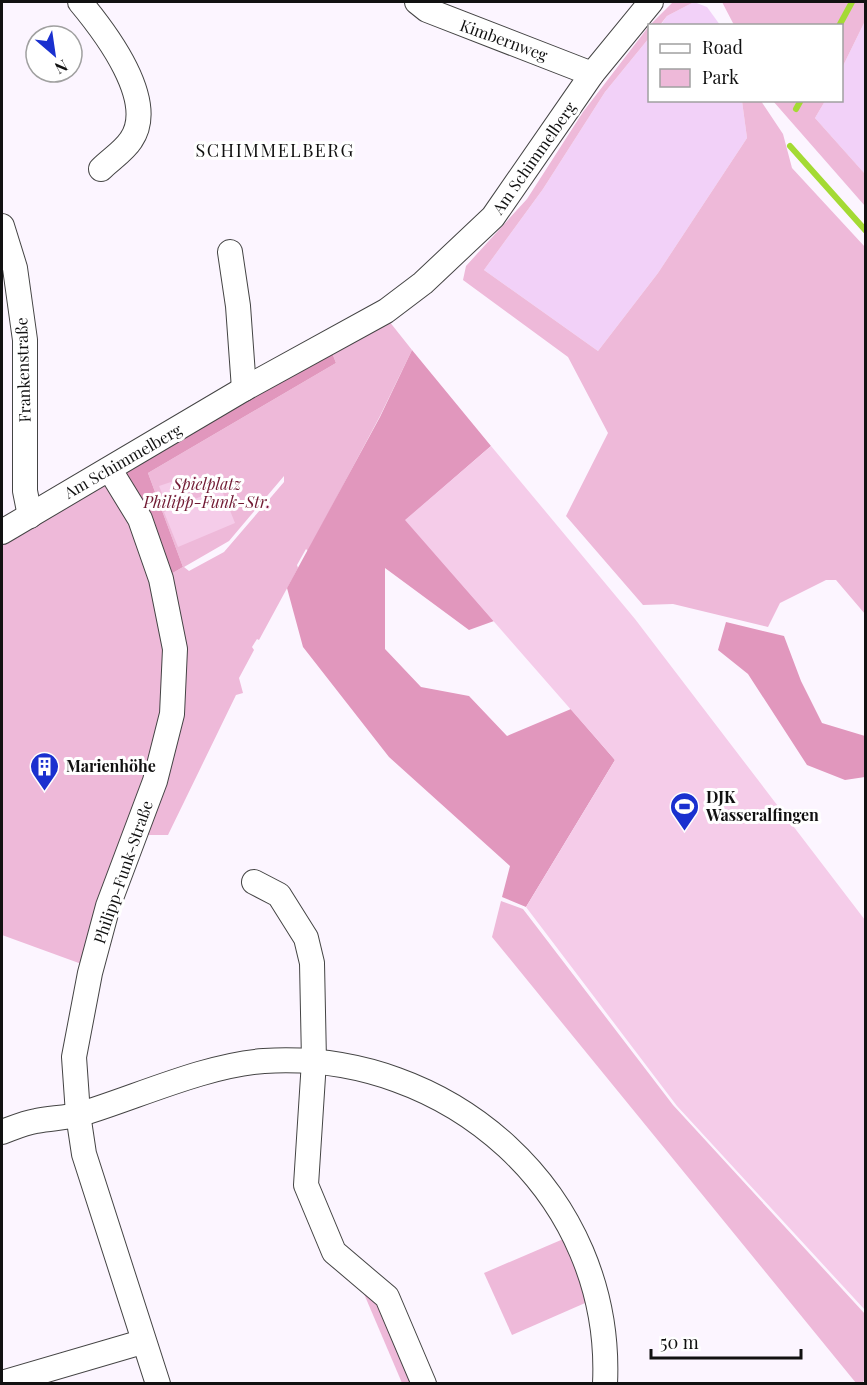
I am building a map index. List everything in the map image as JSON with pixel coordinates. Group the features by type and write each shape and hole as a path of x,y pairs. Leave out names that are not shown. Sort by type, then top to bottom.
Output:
{"street":[{"path":"81,2 105,33 134,88 139,107 138,122 131,140 100,169"},
{"name":"Kimbernweg","path":"417,2 427,10 592,75"},
{"name":"Am Schimmelberg","path":"2,532 111,470 244,389 386,310 423,283 493,217 592,75 651,2"},
{"name":"Frankenstraße","path":"2,226 15,268 25,340 25,491 30,516"},
{"path":"231,252 238,306 244,389"},
{"name":"Philipp-Funk-Straße","path":"111,470 141,519 160,579 175,649 172,714 155,782 108,906 90,973 74,1057 78,1114 84,1154 142,1342 158,1383"},
{"path":"254,882 279,895 306,938 312,963 314,1061 306,1185 334,1252 387,1297 424,1383"},
{"path":"2,1132 34,1121 78,1114 218,1070 262,1061 314,1061 379,1072 445,1100 510,1146 557,1204 583,1254 603,1324 604,1383"},
{"path":"2,1383 142,1342"}],"shaded area":[{"path":"694,2 707,7 719,24 661,24 667,16"},
{"path":"865,21 865,174 815,118 824,102 843,102 843,66"},
{"path":"648,39 648,102 742,102 747,138 658,273 598,351 484,270 543,189 605,92"},
{"path":"329,345 336,363 148,473 183,567 164,578 116,471"},
{"path":"412,350 491,446 406,520 494,621 469,630 385,568 385,649 421,687 469,696 507,736 571,709 615,760 526,907 502,897 510,866 389,757 303,647 287,588 380,417"},
{"name":"DJK Wasseralfingen","path":"491,446 635,619 865,920 865,1310 677,1106 526,907 615,760 405,520"},
{"path":"177,480 184,498 167,505 159,486"},
{"path":"221,488 235,523 178,547 164,512"},
{"path":"726,622 784,636 801,681 822,723 865,736 865,777 845,780 807,765 748,674 718,650"}],"green space":[{"path":"673,2 694,2 667,16 661,24 651,24"},
{"path":"722,2 865,2 865,21 843,66 843,24 733,24"},
{"path":"648,27 648,39 605,92 543,189 484,270 598,351 658,273 747,138 742,102 762,102 783,134 792,168 865,247 865,614 836,580 826,580 780,603 768,627 673,604 643,605 566,516 608,433 568,357 463,280 466,266 527,199 583,112"},
{"path":"774,102 824,102 815,118 865,174 865,206"},
{"name":"Spielplatz Philipp-Funk-Str.","path":"385,316 412,350 380,416 308,551 306,549 259,640 257,639 252,647 254,650 239,678 243,693 236,695 168,835 138,835 177,715 164,578 183,567 148,473 336,363 329,345","holes":["284,476 284,482 224,552 189,571 184,567 229,541"]},
{"path":"109,475 136,519 171,649 168,714 87,966 2,935 2,537"},
{"path":"501,901 523,909 673,1105 865,1314 865,1379 862,1383 856,1383 492,937"},
{"path":"568,1237 592,1300 512,1335 484,1273"},
{"path":"353,1268 387,1297 424,1383 402,1383"}],"waterway":[{"path":"840,24 852,2"},
{"path":"796,109 800,102"},
{"path":"790,146 866,231"}],"place":[{"name":"Marienhöhe","path":"45,792"},
{"name":"DJK Wasseralfingen","path":"685,832"}],"district":[{"name":"SCHIMMELBERG","path":"275,151"}]}
